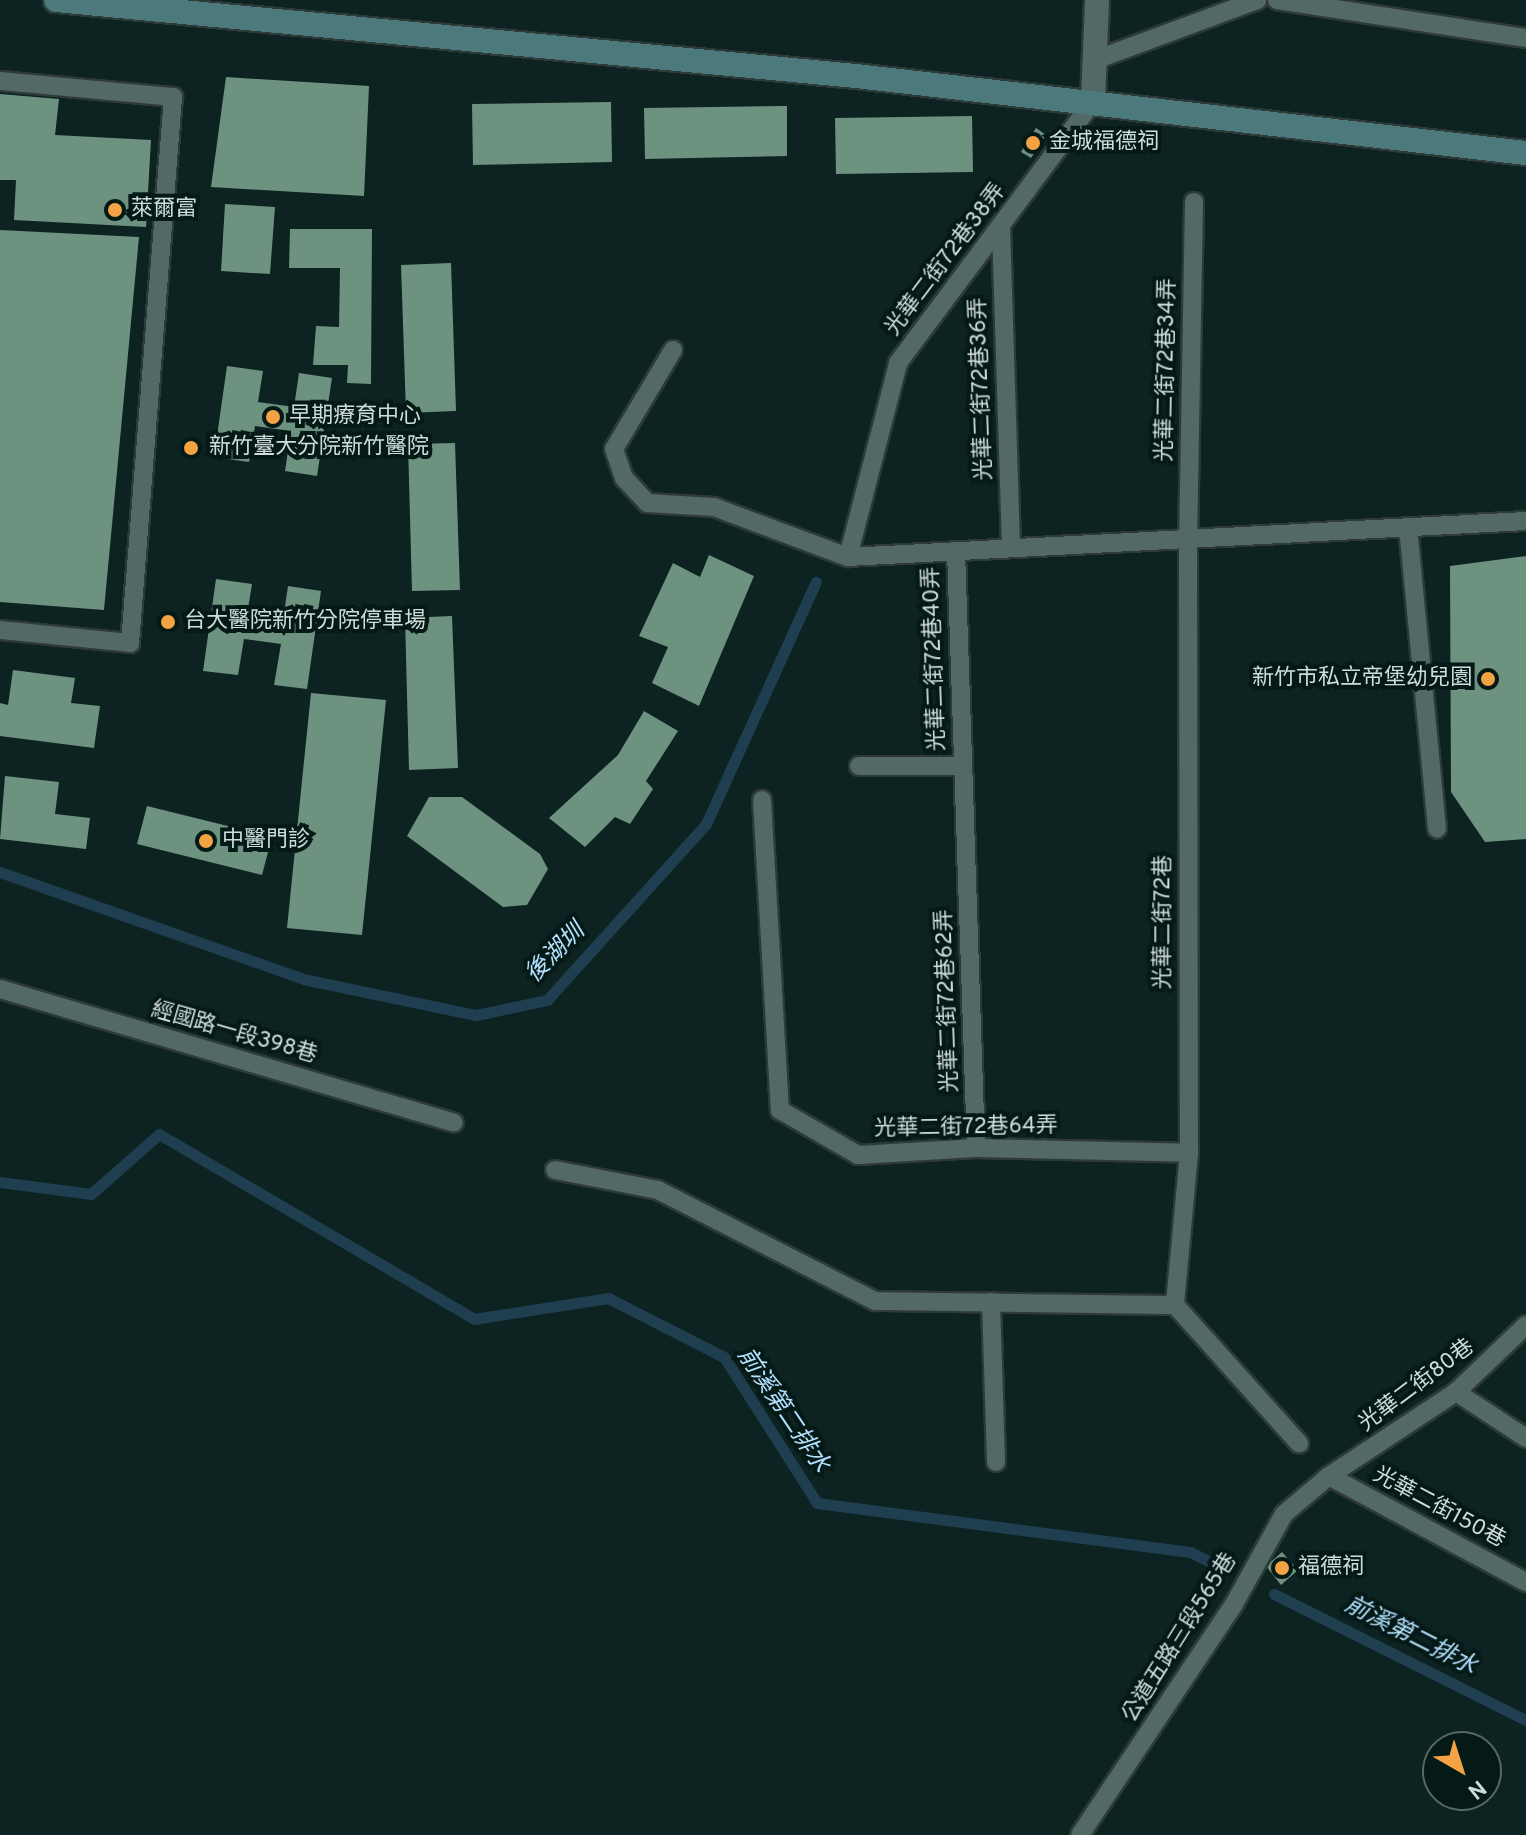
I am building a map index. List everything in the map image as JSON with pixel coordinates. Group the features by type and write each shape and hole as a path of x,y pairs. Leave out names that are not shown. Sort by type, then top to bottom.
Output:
{"street":[{"path":"56,0 1093,101 1526,153"},
{"path":"1093,101 1097,0"}],"lane":[{"path":"1095,60 1257,0"},
{"path":"1277,0 1526,38"},
{"path":"0,630 130,643 173,97 5,80"},
{"name":"光華二街72巷38弄","path":"848,557 898,363 1093,101"},
{"name":"光華二街72巷34弄","path":"1188,539 1194,202"},
{"name":"光華二街72巷36弄","path":"1001,228 1011,548"},
{"path":"673,350 614,449 624,478 647,503 714,507 848,557 1526,521"},
{"path":"1408,527 1437,829"},
{"name":"光華二街72巷","path":"1175,1305 1189,1153 1188,539"},
{"name":"光華二街72巷40弄","path":"956,551 967,852"},
{"name":"光華二街72巷40弄","path":"859,766 963,766"},
{"name":"光華二街72巷64弄","path":"762,800 780,1110 858,1155 976,1148 1189,1153"},
{"name":"光華二街72巷62弄","path":"967,852 976,1148"},
{"name":"經國路一段398巷","path":"0,989 454,1123"},
{"path":"555,1170 658,1190 875,1301 1175,1305 1299,1443"},
{"path":"991,1302 996,1462"},
{"name":"光華二街80巷","path":"1329,1476 1456,1392 1519,1343 1526,1325"},
{"path":"1456,1392 1526,1438"},
{"name":"光華二街150巷","path":"1329,1476 1526,1582"},
{"name":"公道五路三段565巷","path":"1080,1835 1233,1606 1284,1514 1329,1476"}],"building":[{"path":"226,77 369,86 364,196 211,187"},
{"path":"0,94 59,99 55,135 151,140 146,227 14,220 16,180 0,180"},
{"path":"611,102 612,162 473,165 472,104"},
{"path":"787,106 787,156 645,159 644,108"},
{"path":"972,116 973,172 836,174 835,118"},
{"name":"金城福德祠","path":"1036,128 1046,135 1031,158 1021,152"},
{"path":"225,204 275,207 270,274 221,271"},
{"path":"290,229 372,229 371,384 347,383 348,365 313,365 316,326 339,327 340,268 289,268"},
{"path":"0,230 139,237 104,610 0,602"},
{"path":"451,263 456,411 406,413 401,265"},
{"name":"早期療育中心","path":"227,366 263,371 258,402 294,407 299,373 332,378 317,476 285,471 291,431 255,426 249,462 214,457"},
{"path":"455,443 460,590 412,591 408,444"},
{"path":"709,555 754,576 699,706 652,683 668,647 639,636 673,563 700,577"},
{"name":"新竹市私立帝堡幼兒園","path":"1526,556 1526,839 1485,842 1451,792 1450,566"},
{"path":"216,579 252,584 247,615 283,620 288,586 321,591 307,689 274,685 281,644 244,639 238,675 203,671"},
{"path":"452,616 458,768 409,770 405,618"},
{"path":"13,670 75,678 71,703 100,706 94,748 0,736 0,703 8,705"},
{"path":"311,693 386,700 362,935 287,928"},
{"path":"644,711 678,731 646,781 653,789 630,824 615,817 585,847 549,818 618,755"},
{"path":"5,776 59,782 55,814 90,818 86,849 0,839"},
{"path":"429,797 462,797 540,854 548,869 527,905 503,907 407,836"},
{"path":"147,806 272,837 262,875 137,844"},
{"name":"福德祠","path":"1282,1552 1298,1570 1281,1585 1266,1566"}],"waterway":[{"name":"後湖圳","path":"0,872 303,979 476,1015 547,1000 706,824 816,582"},
{"name":"前溪第二排水","path":"0,1182 91,1194 159,1134 474,1319 608,1298 724,1357 817,1503 1190,1552 1221,1567"},
{"name":"前溪第二排水","path":"1274,1594 1526,1720"}],"place":[{"name":"金城福德祠","path":"1033,143"},
{"name":"萊爾富","path":"115,210"},
{"name":"早期療育中心","path":"273,417"},
{"name":"新竹臺大分院新竹醫院","path":"191,448"},
{"name":"台大醫院新竹分院停車場","path":"168,622"},
{"name":"新竹市私立帝堡幼兒園","path":"1488,679"},
{"name":"中醫門診","path":"206,841"},
{"name":"福德祠","path":"1282,1568"}]}
